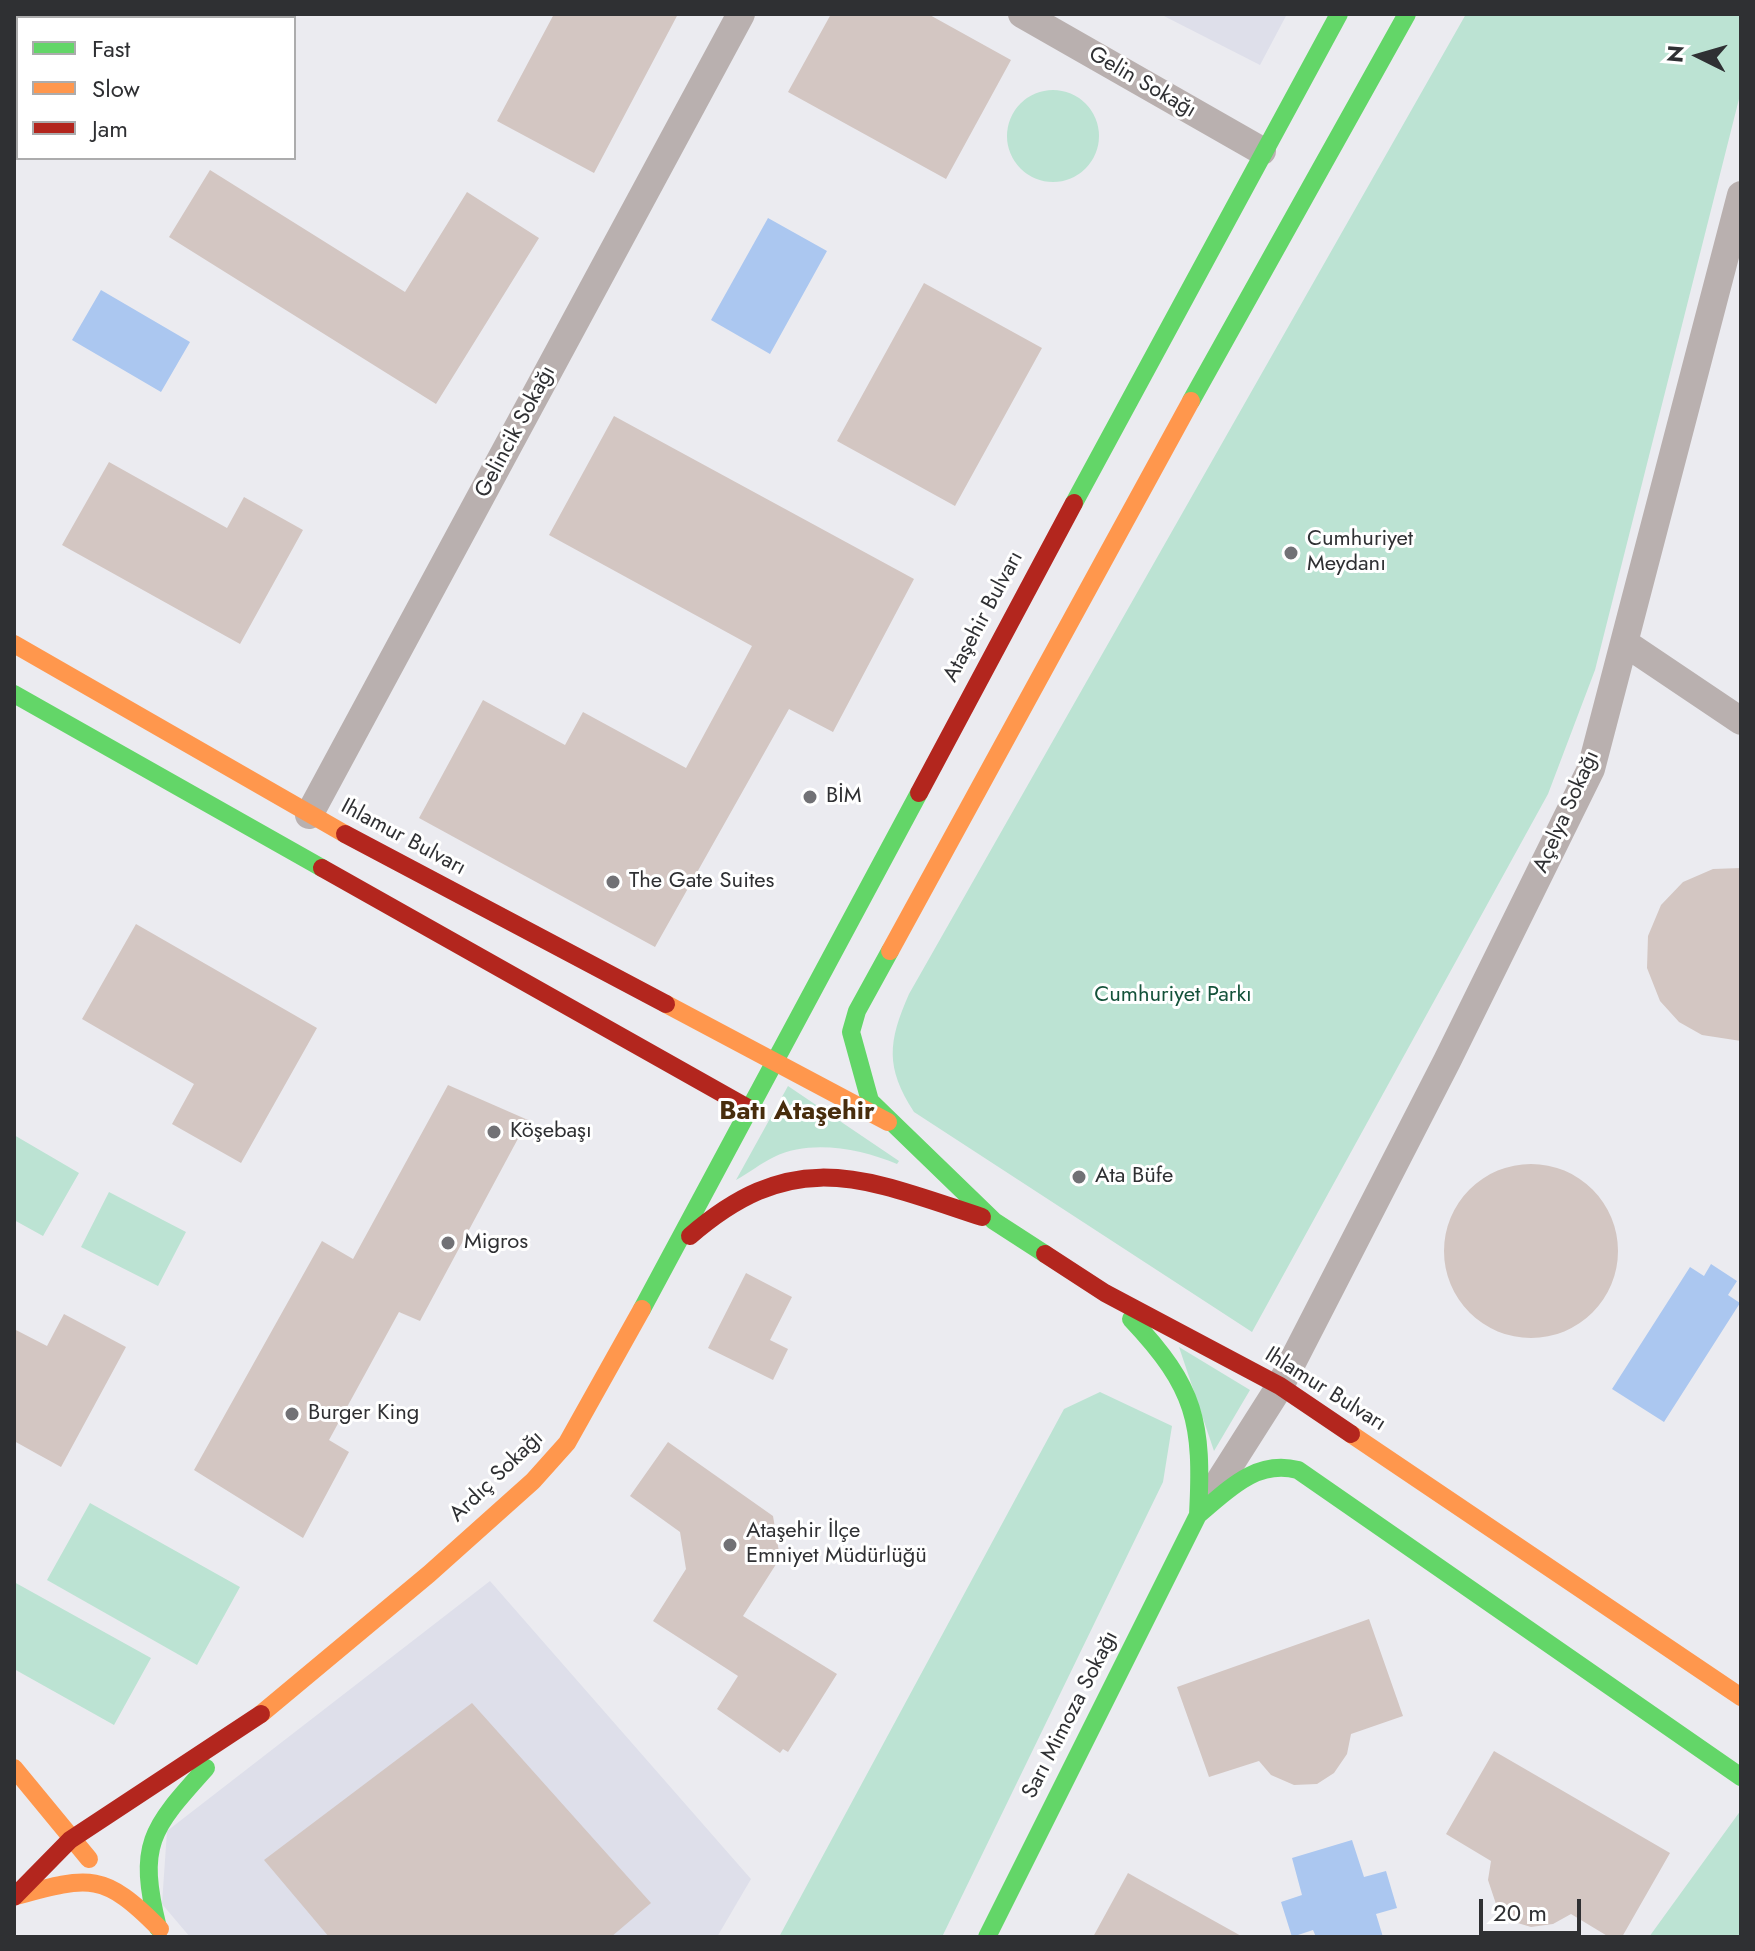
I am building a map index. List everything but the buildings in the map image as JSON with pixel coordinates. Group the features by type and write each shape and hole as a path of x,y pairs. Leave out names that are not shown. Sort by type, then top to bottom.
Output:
{"main road":[{"name":"Ataşehir Bulvarı","path":"677,1246 748,1108 1262,151 1339,14"},
{"path":"888,1122 870,1101 859,1070 851,1032 857,1011 1280,238 1407,14"},
{"name":"Ihlamur Bulvarı","path":"14,644 299,832 748,1108"},
{"name":"Ihlamur Bulvarı","path":"14,694 775,1061 888,1122 994,1221 1105,1293 1280,1386 1741,1697"},
{"name":"Ardıç Sokağı","path":"15,1896 70,1840 238,1732 429,1574 533,1481 567,1443 677,1246 734,1201 770,1185 822,1174 854,1176 994,1221"},
{"path":"1105,1293 1165,1353 1184,1382 1198,1418 1202,1465 1198,1515"},
{"path":"1198,1515 1255,1470 1286,1464 1741,1777"},
{"name":"Sarı Mimoza Sokağı","path":"987,1937 1198,1515"},
{"path":"162,1932 144,1866 155,1824 238,1732"},
{"path":"14,1768 70,1840 162,1932"},
{"path":"15,1896 78,1880 99,1881 124,1892"}],"street":[{"name":"Gelincik Sokağı","path":"299,832 741,14"},
{"name":"Gelin Sokağı","path":"1022,14 1262,151"},
{"name":"Açelya Sokağı","path":"1198,1515 1280,1386 1447,1061 1591,769 1741,195"},
{"path":"1625,643 1741,721"}],"shaded area":[{"path":"1160,14 1287,14 1260,65"},
{"path":"490,1581 751,1879 717,1937 190,1937 162,1904 167,1831"}],"green space":[{"name":"Cumhuriyet Parkı","path":"1466,14 1741,14 1741,91 1595,670 1548,794 1252,1332 914,1112 894,1068 894,1041 909,994"},
{"path":"1053,90 1070,94 1085,104 1095,119 1099,136 1095,153 1085,168 1070,178 1053,182 1036,178 1021,168 1011,153 1007,136 1011,119 1021,104 1036,94"},
{"path":"788,1086 899,1161 897,1164 852,1150 804,1148 774,1157 736,1180"},
{"path":"14,1135 79,1173 43,1236 14,1220"},
{"path":"109,1192 186,1232 158,1286 81,1247"},
{"path":"1179,1347 1250,1390 1214,1451"},
{"path":"1100,1392 1172,1426 1163,1482 942,1937 779,1937 1064,1409"},
{"path":"90,1503 240,1587 197,1665 47,1580"},
{"path":"14,1582 151,1658 114,1725 14,1669"},
{"path":"1741,1810 1741,1937 1649,1937"}],"water":[{"path":"768,218 827,251 770,354 711,320"},
{"path":"101,290 190,342 161,392 72,340"},
{"path":"1711,1264 1737,1281 1728,1295 1740,1303 1664,1422 1612,1389 1690,1267 1704,1276"},
{"path":"1352,1840 1364,1877 1386,1871 1397,1908 1376,1914 1383,1937 1316,1937 1313,1930 1292,1937 1281,1902 1302,1895 1292,1858"}],"traffic: fast":[{"path":"1074,503 1339,14"},
{"path":"1191,401 1407,14"},
{"path":"14,694 322,868"},
{"path":"642,1309 919,793"},
{"path":"890,951 857,1011 851,1032 870,1101 994,1221 1045,1254"},
{"path":"987,1937 1198,1515 1199,1455 1191,1408 1170,1366 1131,1319"},
{"path":"1198,1515 1232,1487 1256,1473 1269,1469 1298,1470 1741,1777"},
{"path":"158,1928 149,1876 149,1857 154,1839 172,1807 206,1768"}],"traffic: slow":[{"path":"890,951 1191,401"},
{"path":"14,644 345,834"},
{"path":"666,1004 888,1122"},
{"path":"261,1714 429,1574 533,1481 567,1443 642,1309"},
{"path":"1351,1434 1741,1697"},
{"path":"14,1768 89,1859"},
{"path":"16,1896 62,1885 95,1884 124,1897 160,1929"}],"traffic: jam":[{"path":"919,793 1074,503"},
{"path":"345,834 666,1004"},
{"path":"322,868 748,1108"},
{"path":"690,1236 728,1207 763,1189 797,1180 831,1178 865,1182 982,1217"},
{"path":"1045,1254 1105,1293 1280,1386 1351,1434"},
{"path":"14,1897 70,1840 261,1714"}],"place":[{"name":"Cumhuriyet Meydanı","path":"1291,553"},
{"name":"BİM","path":"810,797"},
{"name":"The Gate Suites","path":"613,882"},
{"name":"Köşebaşı","path":"494,1132"},
{"name":"Ata Büfe","path":"1079,1177"},
{"name":"Migros","path":"448,1243"},
{"name":"Burger King","path":"292,1414"},
{"name":"Ataşehir İlçe Emniyet Müdürlüğü","path":"730,1545"}],"district":[{"name":"Batı Ataşehir","path":"797,1113"}]}
